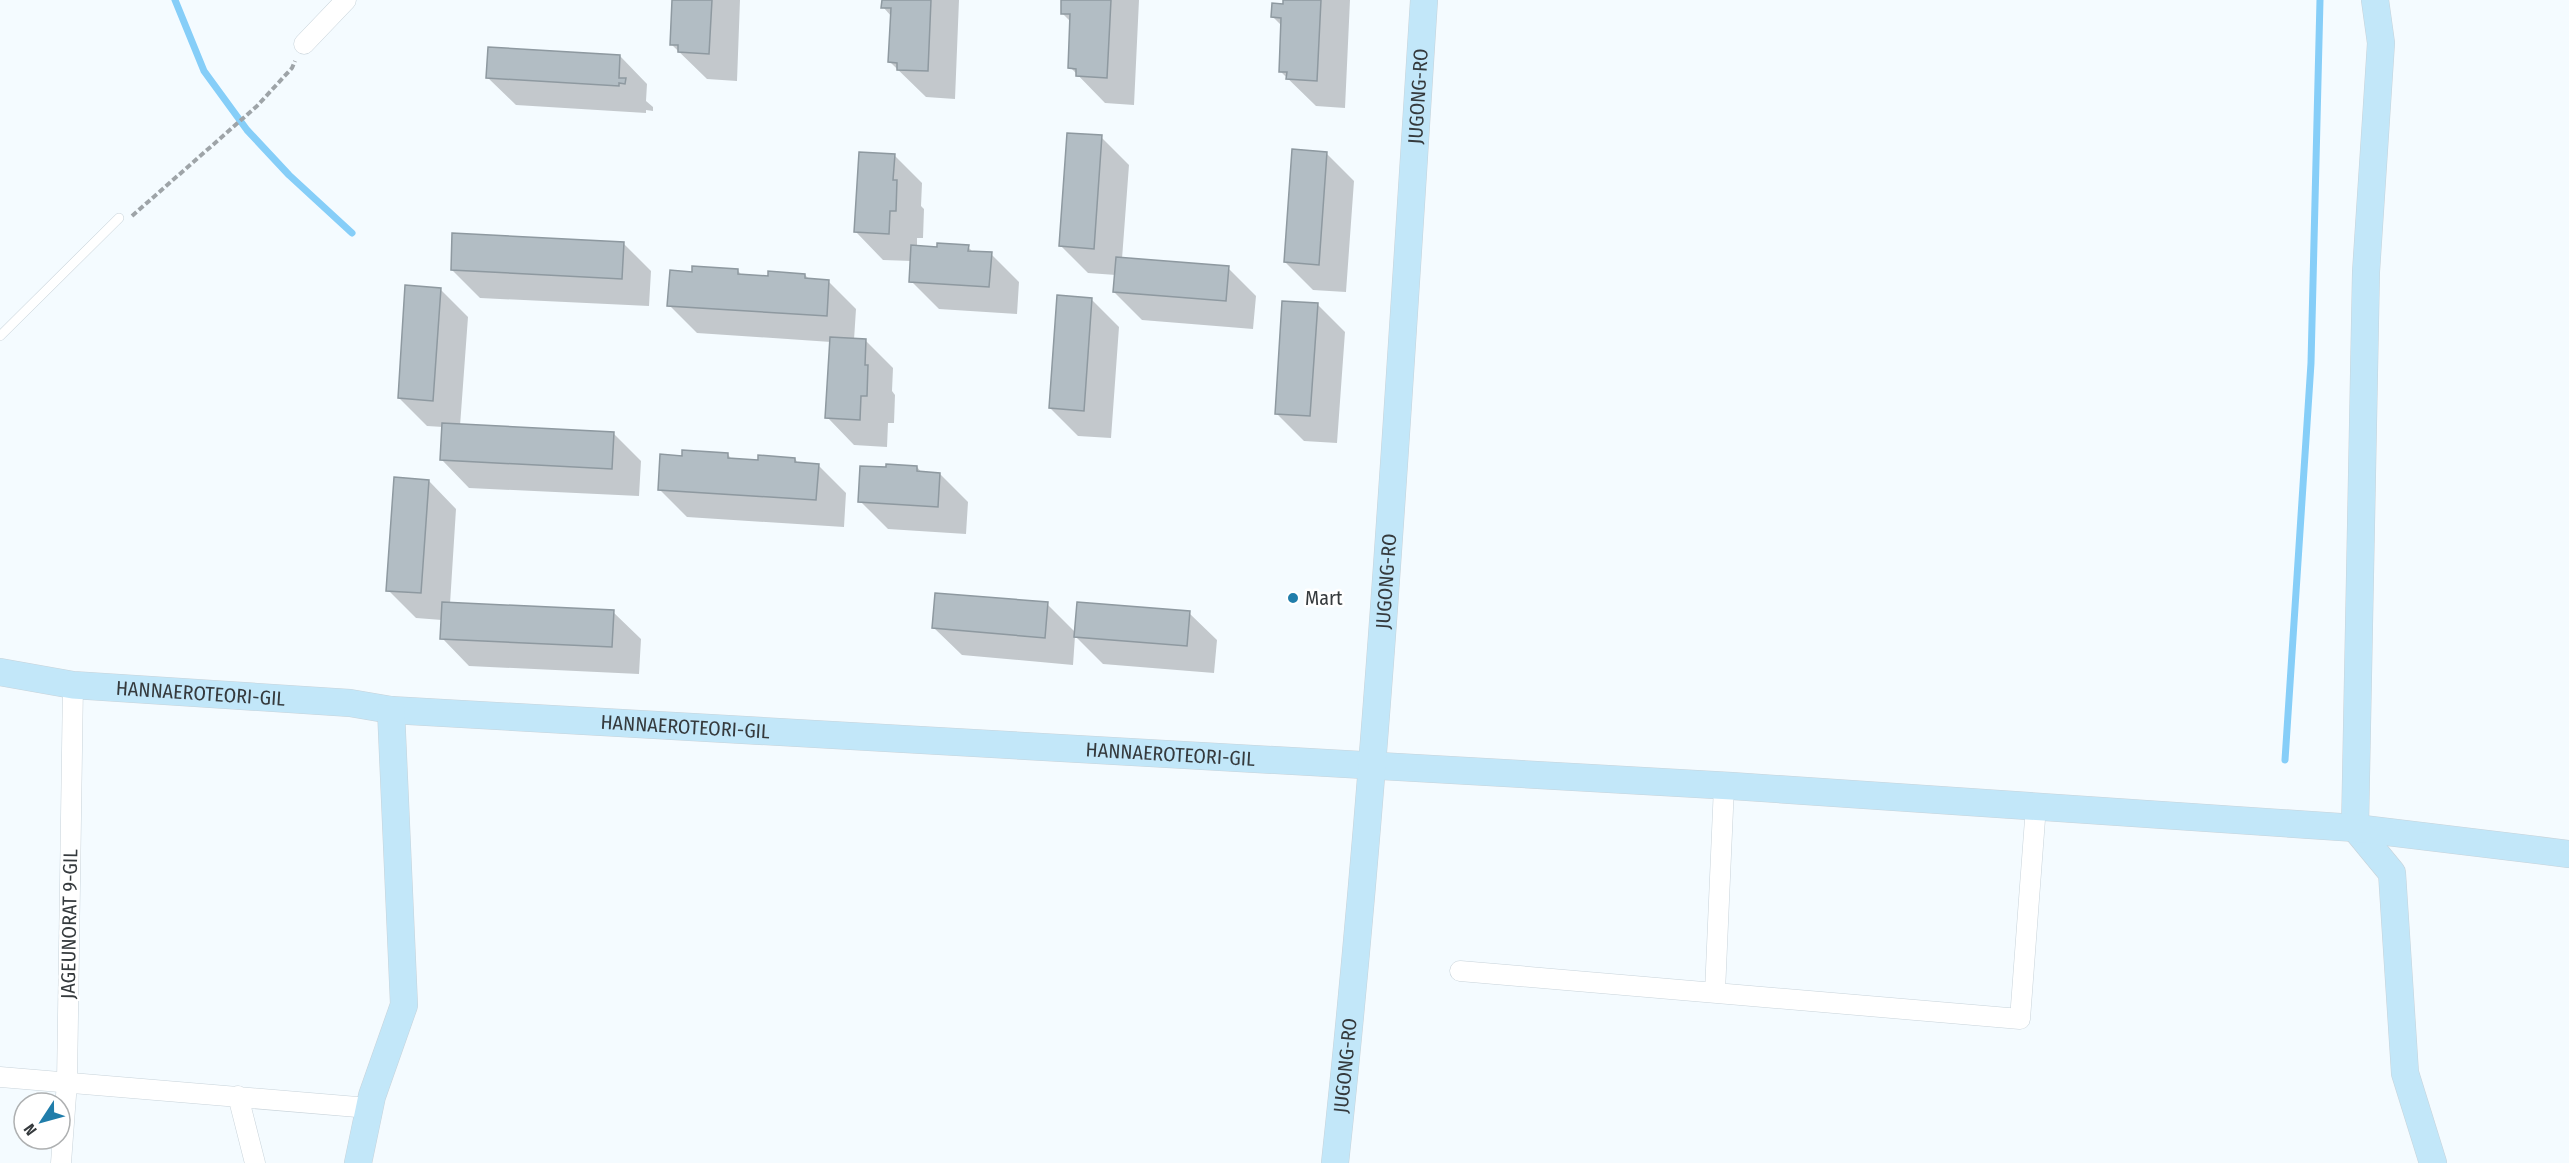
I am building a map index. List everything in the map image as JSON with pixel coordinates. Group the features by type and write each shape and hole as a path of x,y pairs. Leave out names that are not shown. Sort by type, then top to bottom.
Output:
{"street":[{"path":"304,44 346,0"},
{"name":"JUGONG-RO","path":"1335,1163 1357,961 1373,767 1424,0"},
{"path":"2375,0 2381,43 2366,273 2355,828 2392,873 2405,1073 2433,1163"},
{"name":"HANNAEROTEORI-GIL","path":"0,672 73,684 350,703 391,710 1724,786 2355,828 2569,854"},
{"name":"JAGEUNORAT 9-GIL","path":"61,1163 67,1082 73,684"},
{"path":"358,1163 369,1108 404,1005 391,710"},
{"path":"1715,992 1724,786"},
{"path":"1460,971 2020,1019 2036,806"},
{"path":"0,1077 369,1108"},
{"path":"238,1096 255,1163"}],"lane":[{"path":"0,336 119,218"}],"path":[{"path":"119,218 130,218 252,110 292,68 304,44"}],"building":[{"path":"672,0 712,0 709,54 678,52 678,45 670,45"},
{"path":"882,0 931,0 928,71 897,70 897,63 888,62 891,8 881,8"},
{"path":"1061,0 1111,0 1107,78 1076,76 1076,69 1068,68 1070,14 1061,14"},
{"path":"1283,0 1321,0 1317,81 1286,79 1287,72 1279,72 1281,18 1271,17 1272,3 1283,4"},
{"path":"488,47 620,55 619,78 626,78 625,84 619,83 619,86 486,78"},
{"path":"1067,133 1102,135 1094,249 1059,246"},
{"path":"1292,149 1327,152 1319,265 1284,262"},
{"path":"859,152 895,154 893,180 897,180 896,211 890,211 889,234 854,232"},
{"path":"452,233 624,242 622,279 451,270"},
{"path":"937,243 969,245 968,251 992,252 989,287 909,282 911,245 937,247"},
{"path":"1116,257 1229,266 1226,301 1113,292"},
{"path":"692,266 738,269 738,274 768,276 768,271 805,274 805,278 829,280 827,316 667,306 670,270 692,272"},
{"path":"405,285 441,288 433,401 398,398"},
{"path":"1057,295 1092,298 1084,411 1049,408"},
{"path":"1282,301 1318,303 1310,416 1275,414"},
{"path":"830,337 866,339 867,396 861,396 860,420 825,418"},
{"path":"442,423 614,432 612,469 440,460"},
{"path":"682,450 728,453 728,458 758,460 758,455 795,458 795,462 819,464 816,500 658,490 660,454 682,456"},
{"path":"886,464 917,466 917,471 940,473 938,507 858,502 860,466 886,467"},
{"path":"394,477 429,480 421,593 386,591"},
{"path":"935,593 1048,602 1045,638 932,628"},
{"path":"442,602 614,610 612,647 440,639"},
{"path":"1077,602 1190,611 1187,646 1074,637"}],"waterway":[{"path":"175,0 204,71 247,130 289,175 352,233"},
{"path":"2285,760 2311,363 2320,0"}],"place":[{"name":"Mart","path":"1293,598"}]}
